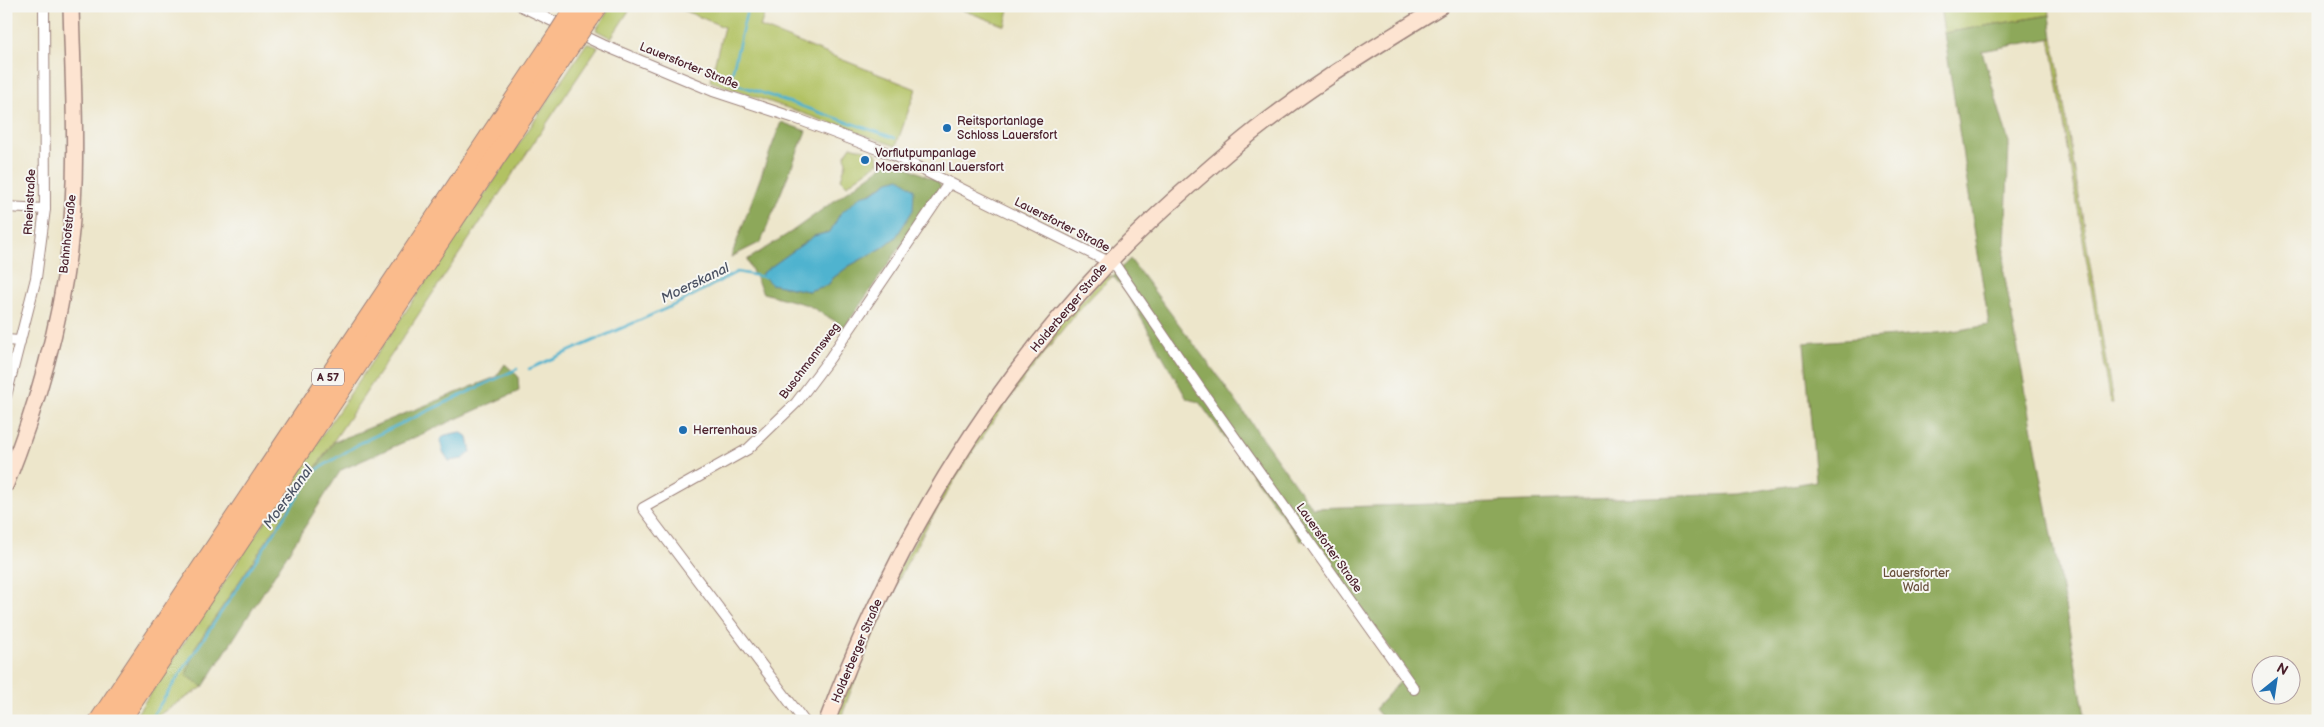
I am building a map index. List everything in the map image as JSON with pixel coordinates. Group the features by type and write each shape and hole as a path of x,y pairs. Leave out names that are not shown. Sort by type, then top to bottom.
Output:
{"highway":[{"name":"A 57","path":"120,721 583,11"},
{"name":"A 57","path":"100,721 566,37"}],"main road":[{"name":"Bahnhofstraße","path":"6,484 11,457 38,393 53,338 69,249 74,158 71,6"},
{"name":"Holderberger Straße","path":"827,721 885,586 913,531 957,456 1005,387 1056,322 1109,262 1234,147 1351,62 1441,6"}],"street":[{"name":"Rheinstraße","path":"6,396 36,278 45,209 44,6"},
{"name":"Lauersforter Straße","path":"521,6 603,45 707,89 795,118 893,155 1115,265 1200,390 1414,689"},
{"name":"Buschmannsweg","path":"804,721 642,508 748,449 796,403 830,358 949,183"},
{"path":"6,207 45,209"},
{"path":"6,340 20,341"}],"green space":[{"path":"611,6 632,6 611,38 596,30"},
{"path":"673,6 767,6 760,27 916,89 896,146 710,81 724,27"},
{"path":"952,6 1010,6 1005,26"},
{"path":"1940,6 2049,6 2050,15 1944,33"},
{"name":"Lauersforter Wald","path":"2050,15 2053,38 1982,51 2009,143 2004,273 2086,721 1385,721 1375,709 1408,673 1311,538 1301,541 1199,402 1187,399 1127,293 1113,276 1130,259 1220,379 1312,508 1739,494 1816,481 1804,343 1947,332 1989,325 1944,33"},
{"path":"2050,38 2053,38 2113,404 2110,404"},
{"path":"587,43 598,47 196,646 186,675 203,687 160,714 156,721 132,721 323,434"},
{"path":"781,122 806,131 761,242 731,257"},
{"path":"851,146 876,153 879,162 847,185 841,179 846,163 845,155"},
{"path":"894,160 938,182 941,187 845,327 808,305 763,293 747,260 791,232 884,165","holes":["889,181 882,248 849,266 833,278 828,285 808,291 771,284 761,274 814,236 830,232 840,214"]},
{"path":"1105,276 1113,276 1083,306 1038,361 989,428 944,498 903,571 885,608 868,646 840,721 833,721 891,583 976,436 1054,331"},
{"path":"505,364 518,376 519,391 341,470 203,687 186,675 196,646 334,442 496,377"}],"water":[{"path":"900,178 914,189 913,210 896,237 882,248 849,266 833,278 828,285 808,291 771,284 761,274 814,236 830,232 840,214 861,196 872,193 889,181"},
{"path":"460,432 468,437 471,452 463,459 449,461 443,452 440,440 445,435"}],"waterway":[{"name":"Moerskanal","path":"748,6 730,82 895,138"},
{"name":"Moerskanal","path":"529,369 681,302 737,272 767,276"},
{"name":"Moerskanal","path":"149,721 315,471 362,442 517,369"}],"place":[{"name":"Reitsportanlage Schloss Lauersfort","path":"947,128"},
{"name":"Vorflutpumpanlage Moerskananl Lauersfort","path":"865,160"},
{"name":"Herrenhaus","path":"683,430"}]}
